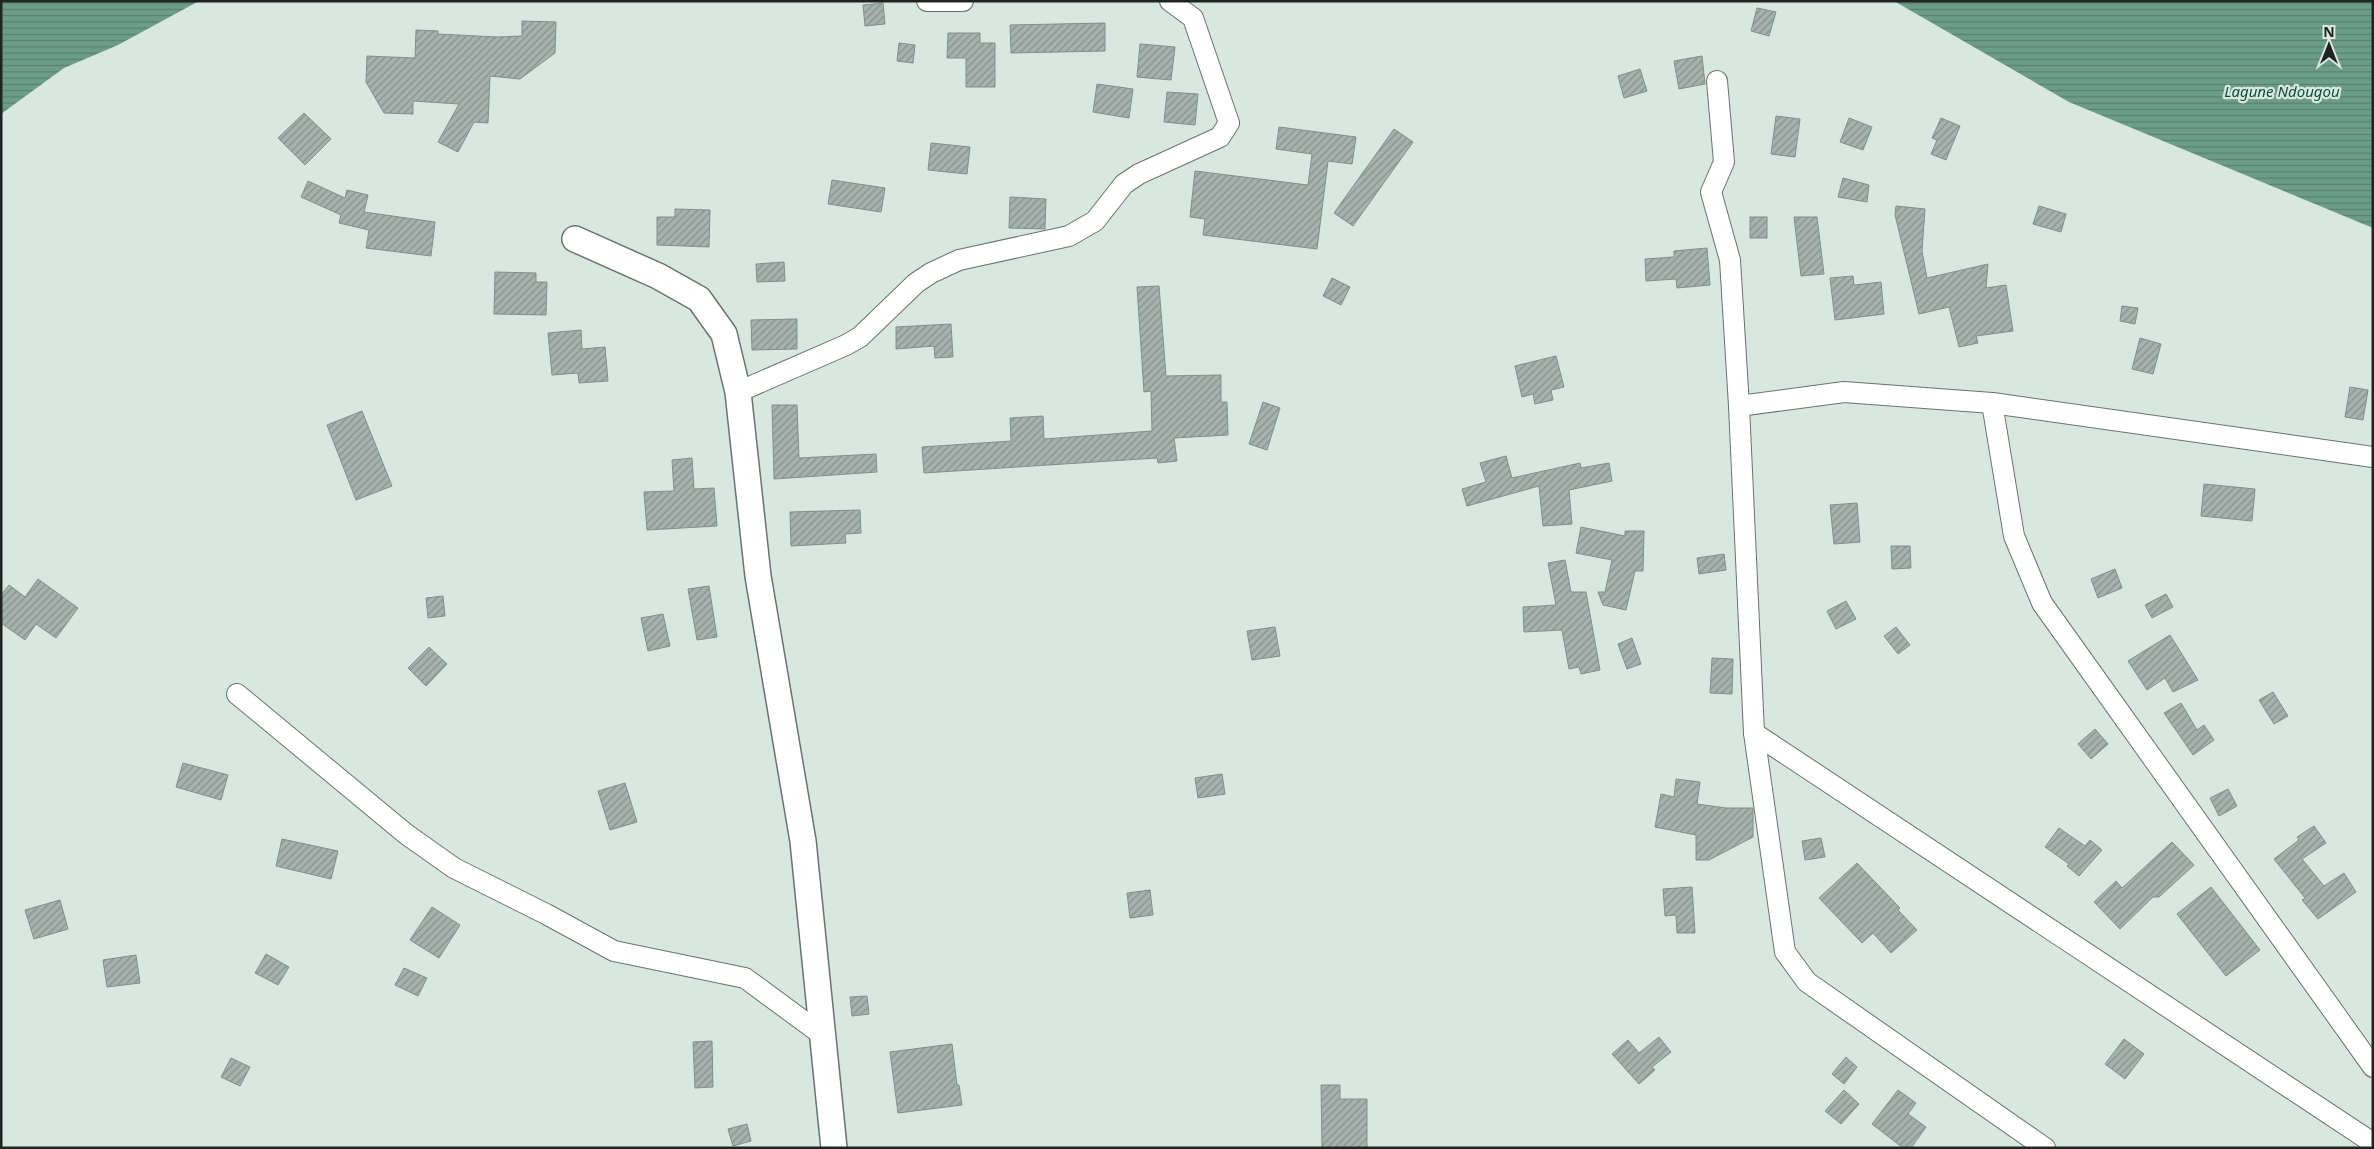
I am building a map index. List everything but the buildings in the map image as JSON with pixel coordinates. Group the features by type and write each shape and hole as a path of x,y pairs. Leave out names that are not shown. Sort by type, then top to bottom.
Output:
{"street":[{"path":"927,1 963,1"},
{"path":"738,392 846,345 860,337 916,283 931,272 959,260 1069,236 1095,221 1124,184 1139,174 1220,137 1230,123 1193,18 1170,1"},
{"path":"1717,81 1724,162 1711,192 1730,260 1739,406 1754,733 1785,952 1807,982 2045,1148"},
{"path":"575,239 658,276 699,299 724,334 738,392 758,576 803,842 834,1148"},
{"path":"1739,406 1844,392 1992,403 2373,457"},
{"path":"1992,403 2014,536 2042,603 2373,1067"},
{"path":"237,694 406,834 454,868 546,914 614,951 745,978 821,1034"},
{"path":"1754,733 2373,1143"}],"water":[{"path":"1,1 199,1 118,45 64,68 1,114"},
{"name":"Lagune Ndougou","path":"1894,1 2373,1 2373,228 2069,102"}]}
